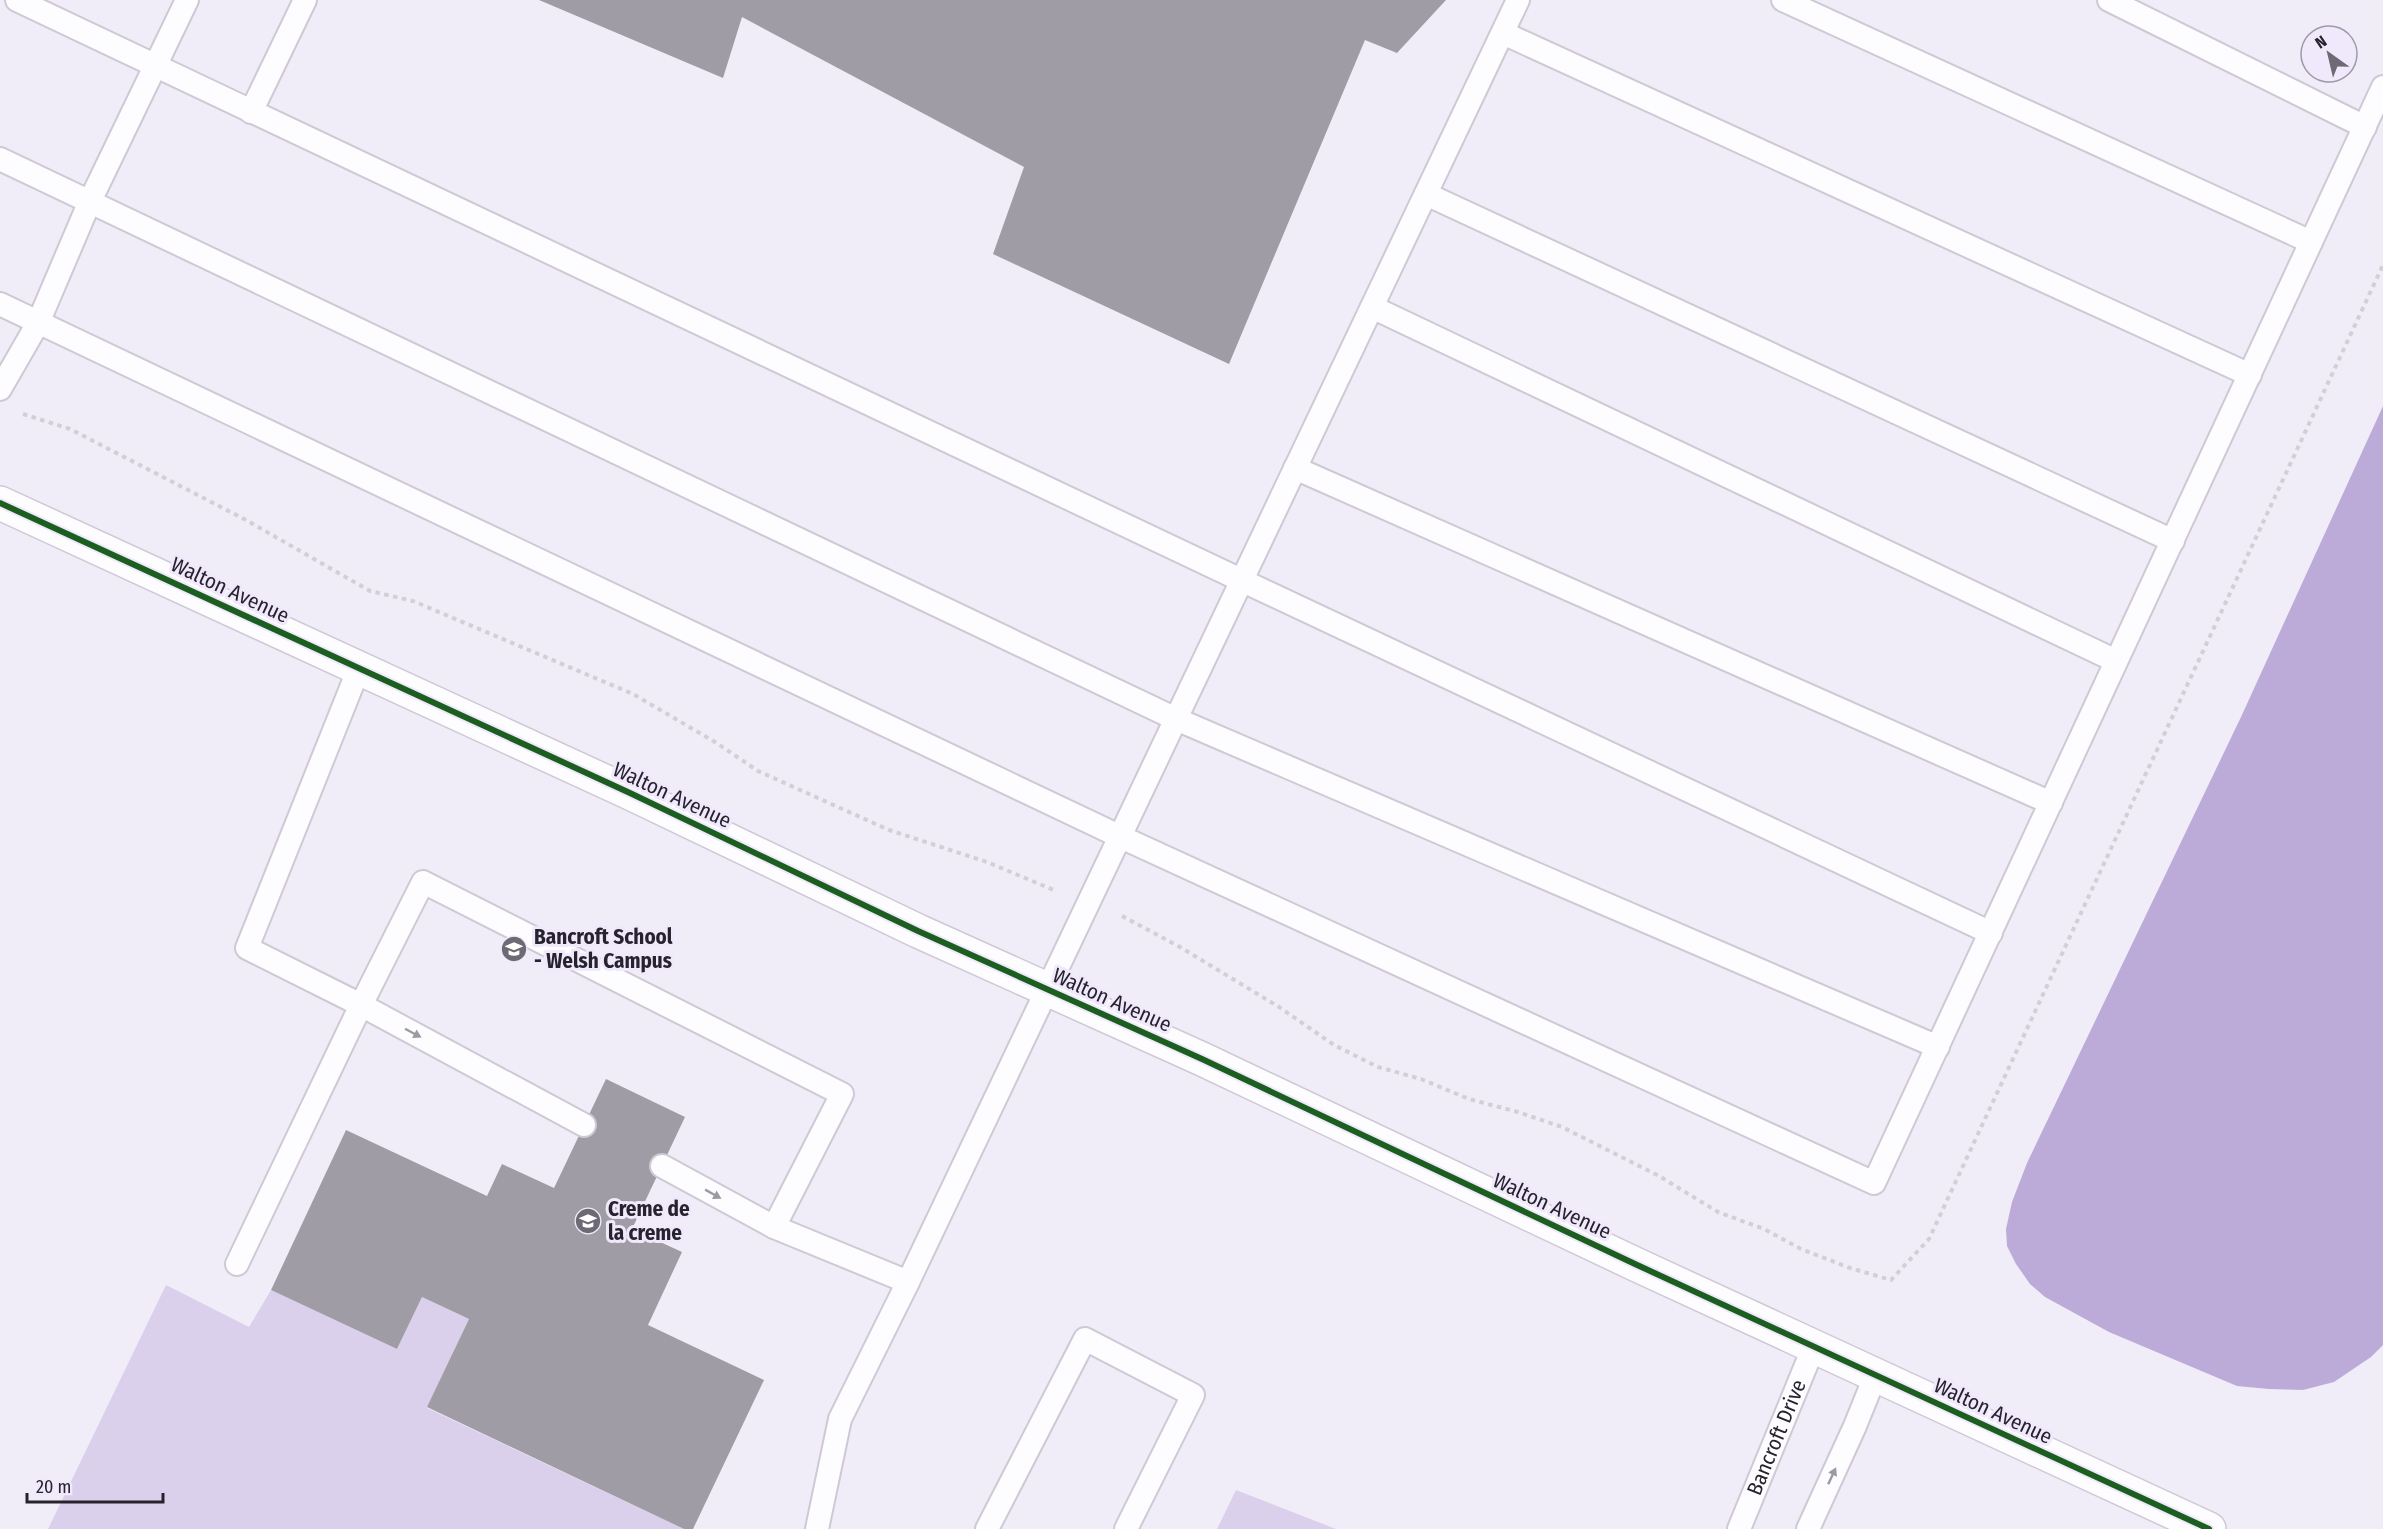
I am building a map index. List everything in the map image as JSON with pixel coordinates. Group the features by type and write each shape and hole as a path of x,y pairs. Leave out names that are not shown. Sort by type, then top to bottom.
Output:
{"street":[{"name":"Walton Avenue","path":"0,503 742,846 918,931 1202,1059 2209,1529"}],"lane":[{"path":"17,0 1991,933"},
{"path":"0,389 38,322 90,201 187,0"},
{"path":"251,112 305,0"},
{"path":"817,1529 840,1419 1090,903 1518,0"},
{"path":"1783,0 2311,242"},
{"path":"2109,0 2365,127"},
{"path":"1503,33 2250,375"},
{"path":"0,304 1121,837 1874,1183 2383,87"},
{"path":"0,159 1176,719 1938,1047"},
{"path":"1426,194 2173,541"},
{"path":"1372,308 2116,662"},
{"path":"1295,468 2051,803"},
{"path":"359,668 247,948 361,1005 584,1125"},
{"path":"237,1264 361,1005 423,882 842,1094 774,1227"},
{"path":"662,1166 774,1227 908,1282"},
{"path":"987,1529 1085,1339 1193,1395 1126,1529"},
{"name":"Bancroft Drive","path":"1739,1529 1814,1346"},
{"path":"1808,1529 1876,1374"}],"path":[{"path":"20,413 70,429 246,520 370,591 413,601 633,694 715,742 758,771 888,830 987,862 1036,884 1133,921 1225,975"}],"shaded area":[{"path":"2383,406 2383,1345 2371,1357 2334,1382 2303,1390 2237,1386 2109,1332 2045,1297 2030,1284 2016,1264 2007,1246 2006,1229 2012,1202 2027,1163 2241,717"},
{"path":"166,1285 249,1327 271,1290 397,1349 422,1297 469,1319 427,1408 684,1529 48,1529"},
{"path":"1236,1490 1336,1529 1217,1529"}],"building":[{"path":"539,0 1446,0 1397,53 1365,40 1229,364 993,254 1024,167 742,17 723,78"},
{"path":"606,1079 685,1117 632,1229 682,1252 648,1325 764,1380 693,1529 684,1529 427,1407 469,1319 422,1297 397,1349 271,1290 346,1130 487,1196 502,1164 554,1188"}],"cycle path":[{"path":"0,503 630,793 918,931 1202,1059 1635,1264 2209,1529"}],"place":[{"name":"Bancroft School - Welsh Campus","path":"514,949"},
{"name":"Creme de la creme","path":"588,1221"}]}
